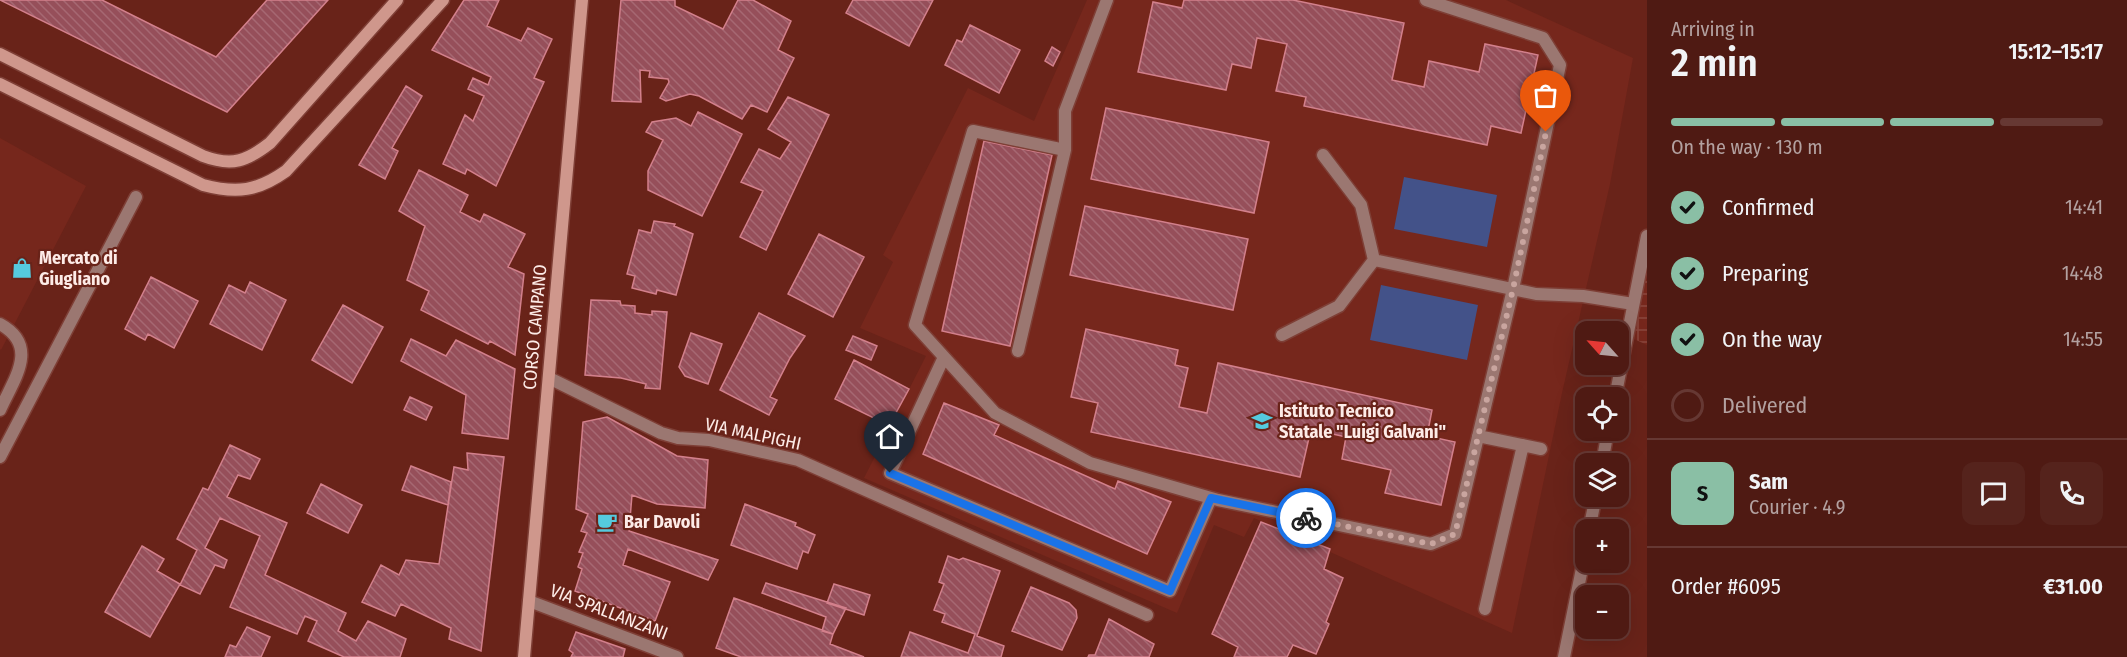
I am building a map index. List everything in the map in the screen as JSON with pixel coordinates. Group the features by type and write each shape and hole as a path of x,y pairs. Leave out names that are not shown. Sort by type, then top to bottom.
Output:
{"main road":[{"path":"0,54 203,156 218,162 232,162 246,160 270,143 397,0"},
{"path":"0,84 203,186 226,191 250,189 268,183 286,171 443,0"},
{"name":"CORSO CAMPANO","path":"524,657 582,0"}],"street":[{"path":"1018,351 1065,150 1065,111 1107,0"},
{"path":"1065,150 973,131 915,325 995,413 1090,463 1211,498 1431,544 1455,534 1513,289 1560,65 1544,39 1426,0"},
{"path":"1323,155 1361,205 1374,260"},
{"path":"0,457 136,197"},
{"path":"1617,387 1647,236"},
{"path":"1374,260 1536,294 1583,296 1633,304"},
{"path":"1282,335 1339,306 1374,260"},
{"path":"0,324 19,339 23,351 21,363 0,410"},
{"path":"944,357 890,473 1170,591 1211,498"},
{"name":"VIA MALPIGHI","path":"549,378 661,433 678,438 709,440 781,454 798,460 1147,615"},
{"path":"1478,436 1541,449"},
{"path":"1485,609 1523,445"},
{"path":"1564,657 1581,573"},
{"name":"VIA SPALLANZANI","path":"529,601 677,657"}],"shaded area":[{"path":"1087,0 1506,0 1633,58 1610,184 1579,321 1575,321 1575,336 1512,633 1254,518 1244,537 1214,525 1177,613 864,478 926,356 860,328 893,262 883,255 968,88 1034,121"},
{"name":"Mercato di Giugliano","path":"0,138 86,186 1,350 0,349"},
{"path":"1404,177 1497,195 1487,247 1394,229"},
{"path":"1647,264 1647,345 1634,339"},
{"name":"Istituto Tecnico Statale \"Luigi Galvani\"","path":"1381,285 1478,305 1467,360 1370,340"}],"building":[{"path":"0,0 102,0 216,57 267,0 328,0 227,112"},
{"path":"464,0 499,0 487,26 521,41 528,28 552,39 534,78 544,82 496,186 467,169 465,174 443,164 465,115 473,121 484,96 468,89 473,78 488,85 491,77 432,50"},
{"path":"621,0 675,0 675,6 723,29 738,0 753,0 791,21 778,50 794,58 767,112 751,105 742,119 699,96 690,94 666,101 660,98 669,82 668,79 649,77 650,71 640,70 641,102 612,101"},
{"path":"853,0 933,0 909,46 846,13"},
{"path":"1184,0 1293,0 1404,23 1392,80 1424,87 1429,61 1479,72 1485,44 1538,55 1521,133 1491,126 1487,145 1304,106 1306,97 1276,91 1287,44 1257,38 1251,68 1232,64 1226,90 1138,72 1153,2 1182,8"},
{"path":"970,25 1020,50 999,93 945,65 957,40 962,42"},
{"path":"1052,47 1060,52 1053,66 1045,61"},
{"path":"406,86 422,96 392,148 398,151 385,179 359,165"},
{"path":"788,97 829,115 766,250 740,237 763,191 741,182 759,149 780,159 791,142 768,129"},
{"path":"1106,108 1269,142 1254,213 1091,179"},
{"path":"698,112 742,134 702,216 648,190 648,171 663,140 646,132 652,122 676,118 691,126"},
{"path":"984,141 1052,155 1010,346 942,331"},
{"path":"419,170 468,195 460,212 480,222 484,214 525,234 508,267 524,274 515,355 490,341 488,344 421,310 429,291 407,280 425,226 399,211"},
{"path":"1085,206 1248,239 1233,310 1070,275"},
{"path":"654,221 675,224 674,226 693,234 676,295 657,290 656,294 632,288 635,276 627,274 639,230 651,233"},
{"path":"819,234 864,257 833,317 788,294"},
{"path":"151,277 198,301 174,348 148,334 145,340 125,329"},
{"path":"250,282 286,300 262,350 210,324 229,285 245,293"},
{"path":"591,300 620,301 621,305 635,306 635,313 652,315 652,311 667,312 660,389 645,388 646,384 621,378 585,375"},
{"path":"343,305 383,327 352,383 312,360"},
{"path":"759,313 805,336 790,358 770,397 777,400 769,415 720,390"},
{"name":"Istituto Tecnico Statale \"Luigi Galvani\"","path":"1086,329 1178,350 1175,365 1188,368 1179,407 1207,413 1218,363 1432,410 1427,436 1455,442 1441,505 1385,493 1391,470 1342,459 1346,437 1311,429 1300,477 1091,432 1098,403 1071,397"},
{"path":"691,333 722,344 708,384 685,376 679,367"},
{"path":"853,336 877,346 871,360 846,350"},
{"path":"411,339 446,356 456,340 515,369 508,439 462,433 466,395 401,361"},
{"path":"854,360 909,389 885,433 872,417 835,399"},
{"path":"410,397 432,407 426,420 404,410"},
{"path":"944,403 999,425 994,435 1115,489 1118,481 1171,502 1147,554 923,454"},
{"name":"Bar Davoli","path":"607,417 677,456 708,460 705,508 657,504 632,495 629,531 718,560 708,580 628,549 623,565 670,582 655,621 575,591 582,569 578,567 583,553 579,552 587,533 581,531 588,514 576,509 583,422"},
{"path":"230,445 260,459 250,479 238,475 227,497 287,523 265,575 346,613 338,631 356,641 368,621 406,639 400,657 344,657 308,641 317,621 305,616 297,634 230,607 260,536 220,518 205,548 227,560 224,568 215,565 200,594 180,585 197,550 177,539 203,488 208,490"},
{"path":"467,453 504,457 481,651 449,639 451,628 401,604 395,616 362,602 381,565 399,575 406,560 439,564 454,467 468,470"},
{"path":"411,466 451,482 448,505 402,490"},
{"path":"321,484 362,505 348,533 307,513"},
{"path":"745,504 796,523 795,526 815,535 808,553 803,551 797,569 731,545"},
{"path":"1261,522 1330,549 1324,569 1343,578 1326,622 1329,624 1316,654 1293,645 1287,657 1234,657 1238,647 1212,634"},
{"path":"142,546 164,559 157,571 180,584 150,637 105,612"},
{"path":"948,556 959,560 963,558 1000,571 977,636 1004,646 1001,657 901,657 910,632 968,653 975,634 942,622 945,614 934,610 944,584 939,582"},
{"path":"766,583 846,608 833,634 822,631 826,617 762,593"},
{"path":"834,584 870,595 864,615 827,603"},
{"path":"1031,587 1069,603 1076,610 1077,618 1062,650 1012,631"},
{"path":"734,598 833,634 830,644 864,657 741,657 716,648"},
{"path":"1109,619 1154,644 1149,657 1088,657 1095,655"},
{"path":"247,627 270,637 261,657 225,657 230,645 236,647"},
{"path":"576,632 625,649 623,657 571,657 573,653 569,650"}],"way so far":[{"path":"1306,518 1431,544 1455,534 1513,289 1546,132"}],"place":[{"name":"Mercato di Giugliano","path":"22,268"},
{"name":"Istituto Tecnico Statale \"Luigi Galvani\"","path":"1262,421"},
{"name":"Bar Davoli","path":"607,522"}],"route":[{"path":"890,473 1170,591 1211,498 1306,518"}]}
